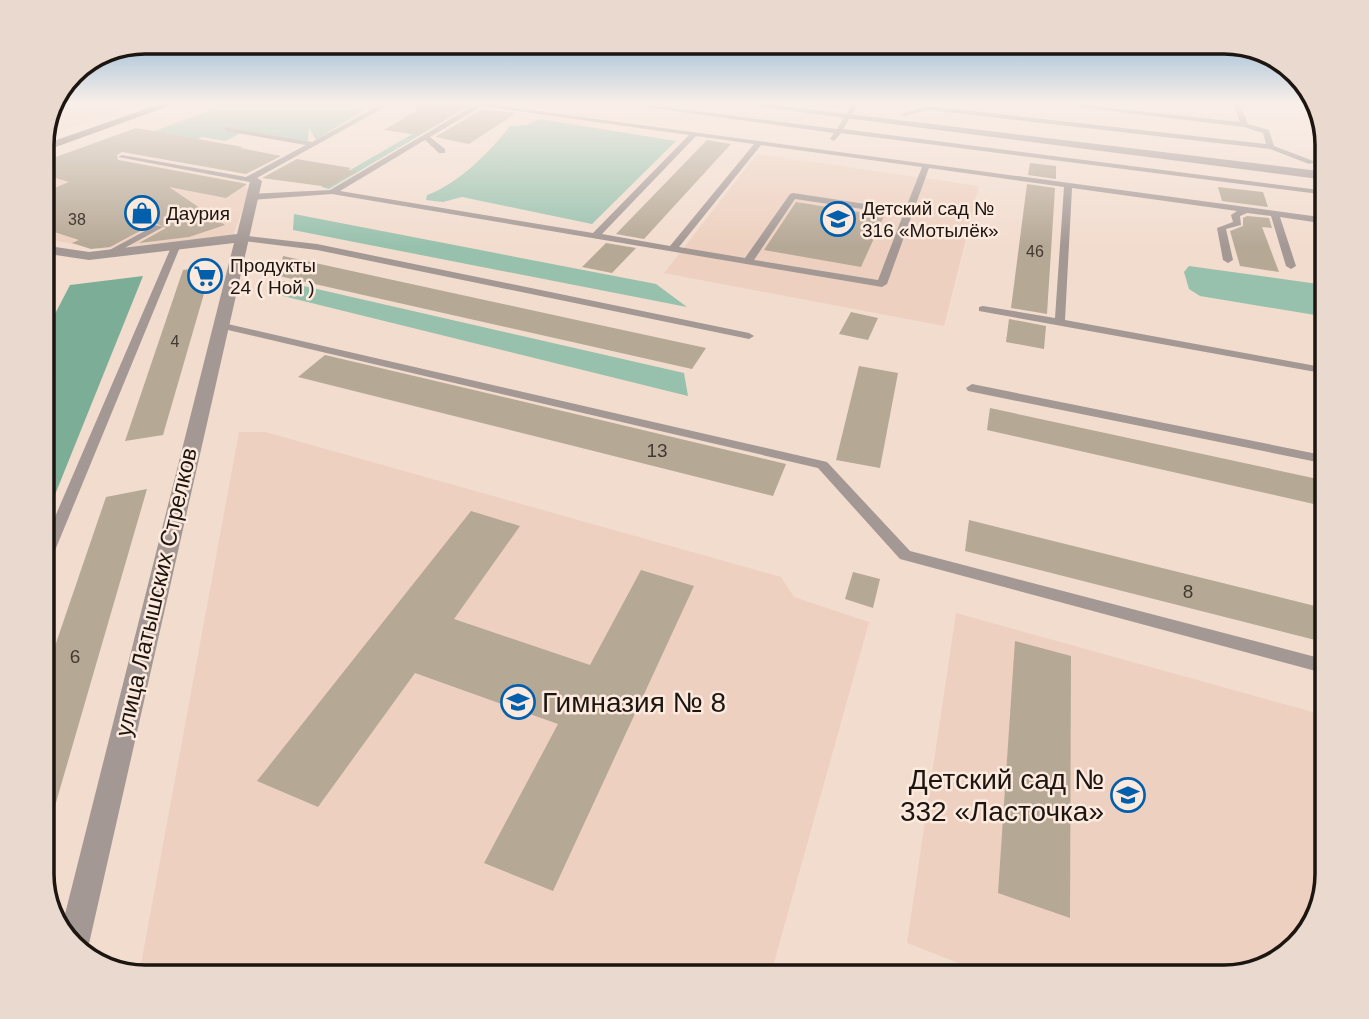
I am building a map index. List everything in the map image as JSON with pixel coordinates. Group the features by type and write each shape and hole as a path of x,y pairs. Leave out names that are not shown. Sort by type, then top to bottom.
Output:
{"street":[{"path":"1149,151 1315,174"},
{"path":"1214,151 1315,162"},
{"name":"улица Латышских Стрелков","path":"75,932 251,197 251,180"},
{"path":"54,253 107,254 240,238"}],"lane":[{"path":"122,157 251,180 301,151"},
{"path":"332,191 402,151"},
{"path":"595,236 678,151"},
{"path":"672,250 753,151"},
{"path":"815,151 1315,219"},
{"path":"986,151 1315,192"},
{"path":"1281,151 1312,162"},
{"path":"251,197 332,191 882,284 926,166"},
{"path":"1060,322 1068,185"},
{"path":"748,261 793,196 909,213"},
{"path":"1228,260 1221,228 1238,223 1235,215 1246,210"},
{"path":"1275,214 1291,266"},
{"path":"107,254 159,226"},
{"path":"240,238 317,247 749,336"},
{"path":"54,536 175,247"},
{"path":"983,309 1315,368"},
{"path":"219,325 822,466 905,555 1315,664"},
{"path":"972,388 1315,458"}],"shaded area":[{"name":"Детский сад № 316 «Мотылёк»","path":"757,154 979,186 944,326 664,273"},
{"name":"Даурия","path":"99,156 242,182 249,189 233,236 100,249 54,240 54,162"},
{"name":"Гимназия № 8","path":"239,432 265,432 781,577 794,597 869,622 773,965 141,965"},
{"name":"Детский сад № 332 «Ласточка»","path":"956,613 1315,713 1313,891 1303,919 1296,929 1284,942 1264,955 1241,963 1224,965 964,965 907,943"}],"green space":[{"path":"139,151 172,151 162,155"},
{"path":"384,151 394,151 329,189 321,187"},
{"path":"488,151 666,151 592,224 462,197 443,202 426,200 427,195 439,190 473,166"},
{"path":"294,214 656,284 687,307 293,230"},
{"path":"1189,266 1315,284 1315,315 1200,296 1189,289 1184,272"},
{"path":"143,276 54,497 54,316 70,285"},
{"path":"282,281 684,373 688,396 279,295"}],"building":[{"name":"Даурия","path":"74,151 253,151 281,156 246,174 122,152 117,155 118,160 247,184 226,198 169,187 225,225 189,237 139,243 166,228 155,223 110,247 91,249 72,243 79,240 54,232 54,188 69,182 54,178 54,158"},
{"path":"697,151 725,151 644,239 616,234"},
{"path":"297,159 357,171 329,187 262,178"},
{"path":"1030,163 1056,166 1056,179 1028,175"},
{"path":"1027,184 1055,188 1047,314 1011,308"},
{"path":"1218,187 1263,192 1268,207 1222,201"},
{"path":"796,202 884,216 861,267 764,250"},
{"path":"1243,218 1269,218 1272,228 1262,227 1279,272 1240,266 1230,231 1243,226"},
{"path":"606,243 636,248 612,273 582,267"},
{"path":"283,256 706,348 692,369 279,276"},
{"path":"212,266 163,435 125,441 183,270"},
{"path":"851,312 878,318 868,340 839,334"},
{"path":"1009,319 1046,326 1044,349 1006,342"},
{"path":"325,355 786,464 773,496 298,377"},
{"path":"859,366 898,373 880,468 836,460"},
{"path":"990,408 1315,478 1315,504 987,430"},
{"path":"147,489 54,809 54,649 106,497"},
{"path":"471,511 520,526 454,619 590,665 641,570 694,586 553,891 484,863 558,724 415,673 318,807 257,781"},
{"path":"969,520 1315,606 1315,640 965,551"},
{"path":"853,572 880,579 873,608 845,599"},
{"path":"1015,641 1071,656 1070,918 998,893"}],"place":[{"name":"Даурия","path":"142,213"},
{"name":"Детский сад № 316 «Мотылёк»","path":"838,219"},
{"name":"Продукты 24 ( Ной )","path":"205,276"},
{"name":"Гимназия № 8","path":"518,702"},
{"name":"Детский сад № 332 «Ласточка»","path":"1128,795"}]}
